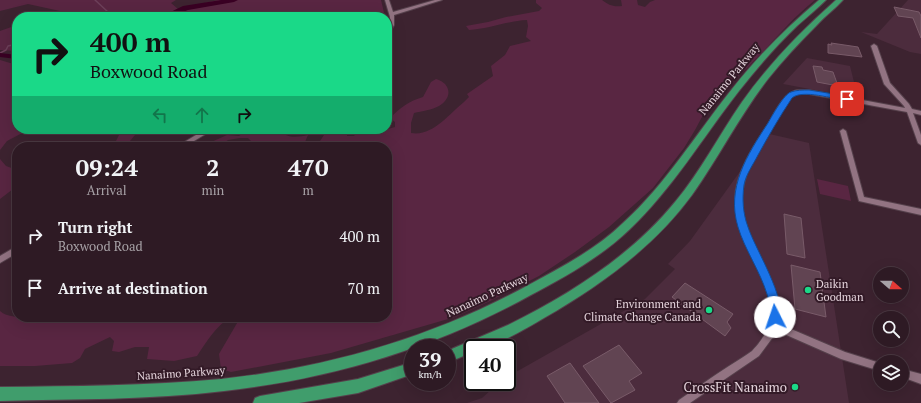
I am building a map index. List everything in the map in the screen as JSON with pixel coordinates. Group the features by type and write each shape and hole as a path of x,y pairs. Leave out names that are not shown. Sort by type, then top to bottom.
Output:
{"highway":[{"path":"800,20 804,12 819,0"},
{"name":"Nanaimo Parkway","path":"0,394 174,389 220,385 294,374 370,356 472,320 515,300 591,255 626,227 662,190 725,103 758,63 800,20 823,0"},
{"path":"456,352 513,328 575,293 626,257 666,219 696,182 758,87 778,62 809,28 840,0"},
{"path":"809,28 820,22 845,0"},
{"path":"260,403 358,386 404,371"}],"street":[{"path":"387,0 391,12"},
{"path":"392,26 392,14 440,0"},
{"path":"874,46 887,84 907,105 921,143"},
{"path":"682,403 756,353 768,339 773,325 775,308 773,294 742,227 738,202 743,174 789,96 798,92 814,92 921,113"},
{"path":"842,131 861,199 921,212"},
{"path":"188,142 201,134"},
{"path":"0,260 12,252"},
{"path":"773,325 844,356 873,365"},
{"path":"909,375 921,379"}],"shaded area":[{"path":"0,0 176,0 171,3 178,9 218,0 381,0 384,12 57,12 60,11 28,4 0,11"},
{"path":"536,0 602,0 611,5 622,6 621,0 637,0 638,5 645,7 650,2 655,0 815,0 806,7 732,82 723,94 713,93 704,104 703,115 684,148 653,188 609,227 539,276 455,317 331,353 231,372 221,369 219,354 238,322 392,322 392,142 319,142 324,134 347,134 347,136 354,136 356,134 392,134 392,128 395,127 395,122 392,120 392,116 405,105 423,97 431,82 436,79 441,81 447,87 447,99 439,106 414,113 411,123 411,133 426,132 440,124 469,97 467,94 493,76 491,66 505,55 510,46 531,41 526,37 528,26 527,20 469,30 466,26 539,11 542,8 536,3"},
{"path":"908,0 921,0 921,54 910,52 861,32 877,34"},
{"path":"12,27 12,51 0,50 0,31"},
{"path":"807,58 850,66 858,98 783,84"},
{"path":"0,60 12,64 12,134 20,134 7,141 0,150"},
{"path":"765,133 809,143 849,403 467,403 482,398 490,391 516,391 516,372 645,299 675,269 668,264 690,241 754,152"},
{"path":"120,134 136,134 129,142 116,142"},
{"path":"242,134 284,134 293,137 308,135 305,142 252,142 248,138 240,138 228,140 225,142 211,142 227,135 239,136"},
{"path":"0,159 6,166 12,168 12,190 0,199"},
{"path":"817,179 848,186 851,201 820,194"},
{"path":"0,311 6,315 12,316 12,322 224,322 208,339 197,356 174,361 147,359 149,347 135,347 119,352 112,351 114,341 110,337 85,349 80,358 72,363 35,366 0,366"}],"building":[{"path":"894,7 919,12 921,16 921,38 913,18 898,16"},
{"path":"831,43 858,47 862,57 828,53 828,44 832,45"},
{"path":"813,66 822,67 823,70 833,72 838,86 817,82"},
{"path":"784,214 801,218 805,258 787,254"},
{"name":"Daikin Goodman","path":"791,265 820,272 826,317 795,309"},
{"name":"Environment and Climate Change Canada","path":"685,283 733,314 727,322 731,328 725,336 672,297"},
{"path":"619,345 642,373 629,381 635,390 611,403 583,366"},
{"path":"570,363 599,403 565,403 547,376"}],"waterway":[{"path":"95,0 108,12"},
{"path":"176,12 186,8 234,0"},
{"path":"0,53 6,50 8,46 12,45"},
{"path":"0,55 12,56"}],"place":[{"name":"Daikin Goodman","path":"808,290"},
{"name":"Environment and Climate Change Canada","path":"709,310"},
{"name":"CrossFit Nanaimo","path":"795,387"}],"route":[{"path":"775,317 773,294 755,258 742,227 738,202 743,174 789,96 798,92 809,92 847,99"}]}
